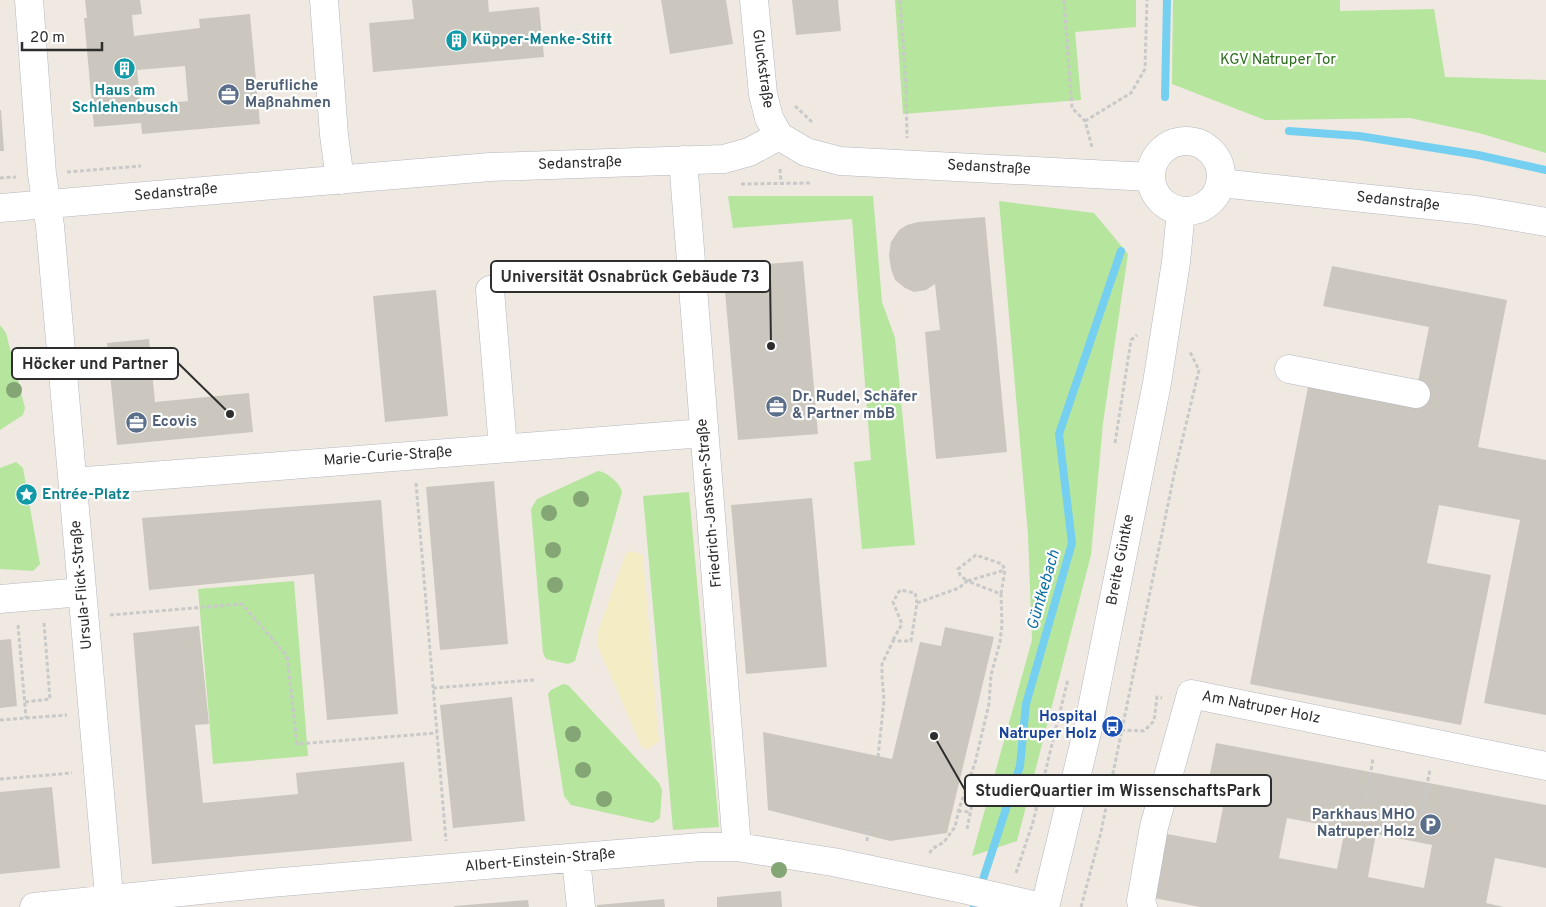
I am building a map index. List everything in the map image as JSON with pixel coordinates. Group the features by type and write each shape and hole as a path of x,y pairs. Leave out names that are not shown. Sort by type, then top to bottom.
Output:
{"street":[{"name":"Ursula-Flick-Straße","path":"29,0 42,174 47,204 110,903"},
{"path":"324,0 334,135 340,180"},
{"name":"Gluckstraße","path":"754,0 763,94 769,118 779,136"},
{"name":"Sedanstraße","path":"0,208 490,168 724,159 749,152 779,136 806,152 840,161 908,163 1150,177"},
{"path":"1188,141 1203,146 1213,154 1220,168 1220,183 1216,194 1207,204 1193,210 1181,211 1164,204 1154,192 1150,177 1153,163 1160,152 1171,144 1188,141"},
{"name":"Friedrich-Janssen-Straße","path":"682,160 737,846"},
{"name":"Sedanstraße","path":"1220,183 1476,210 1546,222"},
{"name":"Breite Güntke","path":"1045,907 1088,728 1157,383 1176,262 1181,211"},
{"path":"490,290 503,448"},
{"path":"1289,369 1416,394"},
{"name":"Marie-Curie-Straße","path":"72,482 704,433"},
{"path":"0,598 83,604"},
{"name":"Am Natruper Holz","path":"1143,907 1141,901 1154,828 1190,694 1546,766"},
{"name":"Albert-Einstein-Straße","path":"34,907 110,903 270,883 737,846 833,862 1041,907"},
{"path":"576,859 581,907"}],"path":[{"path":"900,0 906,86 908,163"},
{"path":"1064,0 1072,108 1085,121 1092,149"},
{"path":"1085,121 1131,93 1144,69 1148,0"},
{"path":"1115,444 1131,340"},
{"path":"1081,907 1101,832 1174,470 1199,370"},
{"path":"413,455 448,869"},
{"path":"924,881 928,855 932,849 944,842 955,827 958,811 976,763 989,704 991,676 1002,625 1001,594 1005,570 1002,564 976,555 958,570 960,575 967,581 1001,594"},
{"path":"917,603 958,588 967,581 1005,570"},
{"path":"878,757 884,700 882,664 893,641 902,624 893,602 900,590 916,593 917,603 911,641 893,641"},
{"path":"83,604 242,604 287,656 297,744 436,732"},
{"path":"25,702 50,699 44,617"},
{"path":"18,619 26,718"},
{"path":"1003,898 1033,822 1070,671"},
{"path":"433,688 534,680"},
{"path":"0,720 67,715"},
{"path":"1121,730 1144,730"},
{"path":"1366,802 1378,732"},
{"path":"1422,813 1435,744"},
{"path":"0,779 72,773"},
{"path":"967,829 974,795"},
{"path":"958,811 970,812"}],"green space":[{"path":"895,0 1136,0 1136,27 1075,32 1081,100 903,114"},
{"name":"KGV Natruper Tor","path":"1173,0 1340,0 1340,11 1434,9 1445,77 1546,80 1546,153 1479,133 1410,118 1265,120 1172,84"},
{"path":"728,196 873,196 882,302 895,338 915,545 862,549 854,462 871,460 852,219 733,228"},
{"path":"999,201 1094,213 1128,254 1103,423 1091,555 1017,841 972,856 1032,640 1028,535"},
{"path":"0,325 6,333 25,408 23,415 0,430"},
{"path":"16,462 23,468 40,564 33,571 0,569 0,468"},
{"path":"598,471 613,478 622,492 575,661 568,664 546,659 543,653 531,509 537,499"},
{"path":"689,492 719,827 673,830 643,496"},
{"path":"294,581 308,756 213,764 198,589"},
{"path":"563,684 568,685 659,783 662,790 660,818 653,823 571,805 564,796 548,694 551,690"}],"sand":[{"path":"632,551 643,555 659,741 648,749 642,748 597,644 597,634 626,553"}],"building":[{"name":"Haus am Schlehenbusch","path":"85,0 140,0 142,14 132,15 134,36 200,28 199,19 250,14 260,124 142,134 141,123 94,127 84,18 87,18","holes":["185,66 188,101 141,106 137,70"]},
{"name":"Küpper-Menke-Stift","path":"412,0 488,0 489,12 539,7 544,57 373,72 369,23 414,19"},
{"path":"661,0 726,0 733,44 670,54"},
{"path":"792,0 838,0 841,31 796,35"},
{"path":"1,110 4,151 0,151"},
{"path":"985,217 1007,452 936,459 925,332 940,330 935,284 926,290 914,292 895,280 889,255 891,242 899,230 907,225 918,222"},
{"path":"803,261 818,434 738,440 723,268"},
{"path":"1332,266 1507,300 1478,447 1546,460 1546,715 1484,703 1520,520 1439,505 1427,563 1491,575 1461,725 1250,684 1308,387 1413,407 1429,327 1323,306"},
{"path":"436,290 448,416 385,422 373,296"},
{"path":"149,339 155,402 249,393 253,432 117,445 107,343"},
{"path":"494,481 508,644 440,650 426,487"},
{"path":"812,498 827,667 746,674 731,505"},
{"path":"381,500 398,714 327,720 314,574 149,590 142,518"},
{"path":"199,626 209,724 195,725 203,803 298,794 296,773 404,762 412,841 152,864 133,633"},
{"path":"945,627 994,637 947,833 890,841 768,810 763,732 892,759 920,642 941,646"},
{"path":"11,639 17,706 0,708 0,640"},
{"path":"512,697 525,821 453,828 440,705"},
{"name":"Parkhaus MHO Natruper Holz","path":"1216,743 1546,805 1546,868 1495,858 1486,903 1504,907 1200,907 1154,898 1167,834 1216,843 1223,807 1204,804","holes":["1287,818 1345,829 1337,869 1279,858","1376,834 1432,845 1424,888 1368,877"]},
{"path":"52,787 60,868 0,874 0,792"},
{"path":"781,891 782,907 717,907 717,897"},
{"path":"664,899 665,907 597,907 597,905"},
{"path":"528,900 529,907 454,907 454,906"}],"waterway":[{"name":"Güntkebach","path":"1165,97 1167,0"},
{"path":"1289,131 1359,136 1478,155 1546,170"},
{"name":"Güntkebach","path":"974,907 1020,766 1026,704 1072,543 1059,434 1121,251"}],"place":[{"name":"Küpper-Menke-Stift","path":"456,40"},
{"name":"Haus am Schlehenbusch","path":"125,68"},
{"name":"Berufliche Maßnahmen","path":"229,95"},
{"name":"Universität Osnabrück Gebäude 73","path":"771,346"},
{"name":"Dr. Rudel, Schäfer & Partner mbB","path":"776,406"},
{"name":"Höcker und Partner","path":"230,414"},
{"name":"Ecovis","path":"136,422"},
{"name":"Entrée-Platz","path":"26,495"},
{"name":"Hospital Natruper Holz","path":"1113,726"},
{"name":"StudierQuartier im WissenschaftsPark","path":"934,736"},
{"name":"Parkhaus MHO Natruper Holz","path":"1431,824"}]}
